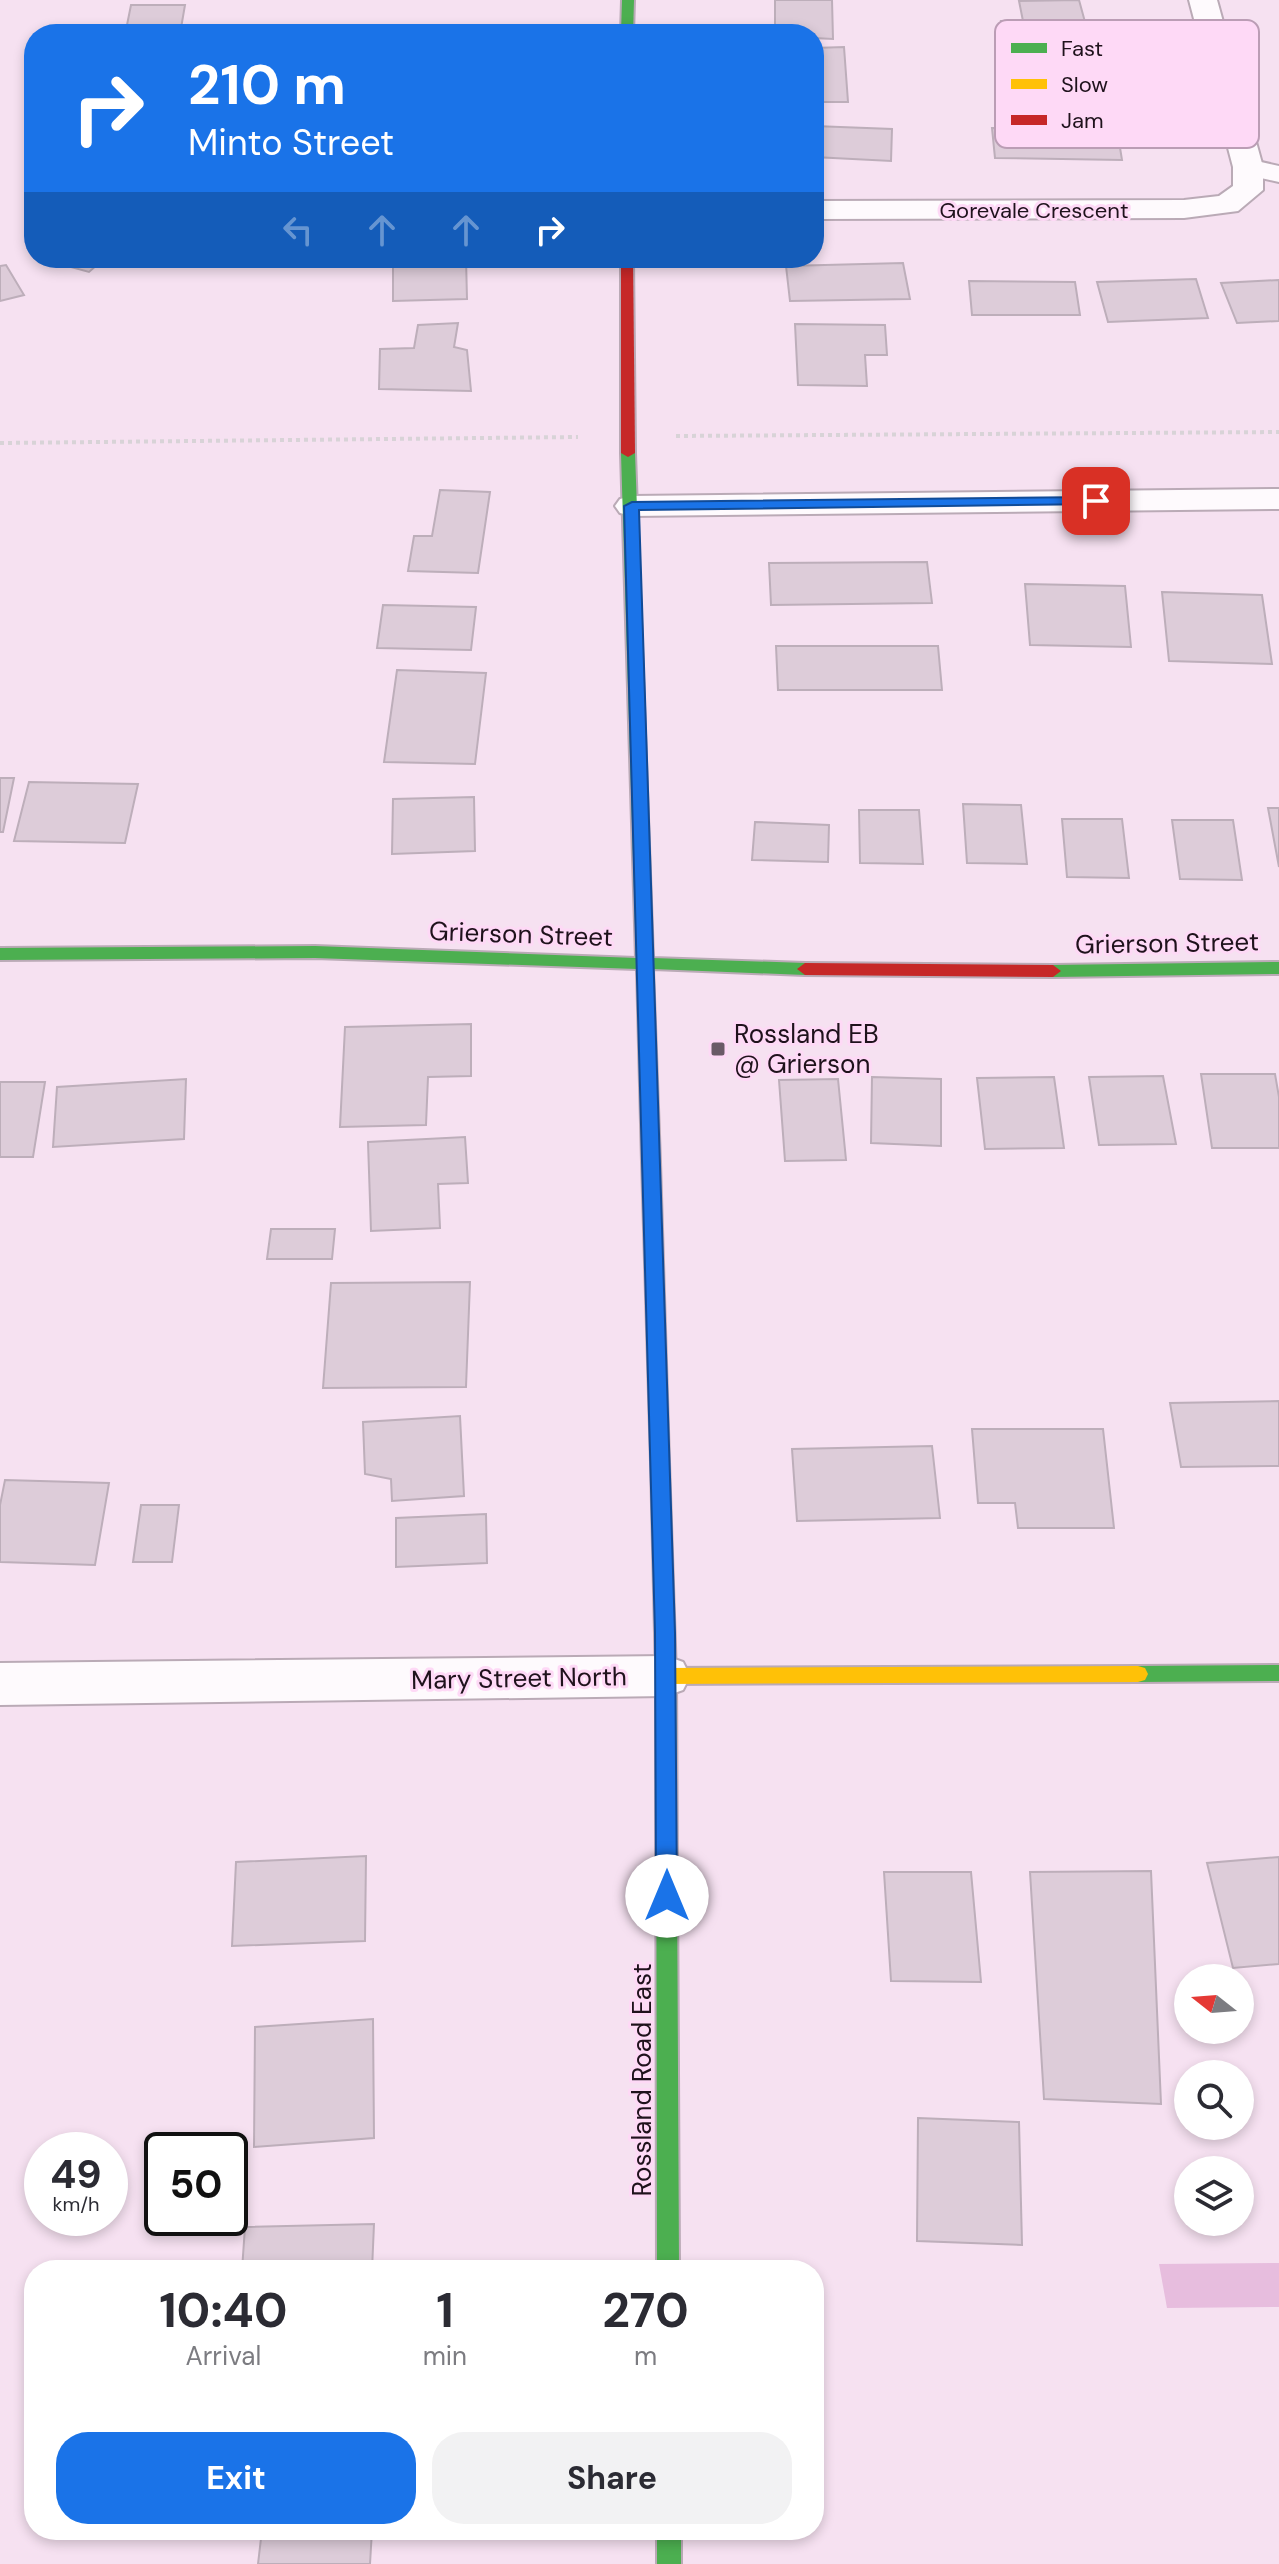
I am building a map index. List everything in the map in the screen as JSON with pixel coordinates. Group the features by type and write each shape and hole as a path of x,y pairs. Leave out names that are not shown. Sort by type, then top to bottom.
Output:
{"main road":[{"path":"627,24 628,0"},
{"name":"Rossland Road East","path":"627,268 627,437 632,506 666,1676 668,2260"},
{"name":"Grierson Street","path":"0,954 315,952 646,965 963,972 1279,968"},
{"name":"Mary Street North","path":"666,1676 1279,1673"},
{"path":"669,2540 669,2564"}],"street":[{"path":"1203,0 1208,20"},
{"path":"1240,148 1248,178"},
{"name":"Gorevale Crescent","path":"824,210 1184,209 1227,204 1248,178"},
{"path":"632,506 1279,499"},
{"name":"Mary Street North","path":"0,1684 666,1676"}],"lane":[{"path":"1248,178 1279,174"}],"path":[{"path":"697,436 1279,432"},
{"path":"0,443 576,437"}],"shaded area":[{"path":"1279,2263 1279,2307 1167,2308 1159,2264"}],"building":[{"path":"775,0 832,0 833,39 824,39 824,24 775,24"},
{"path":"1079,0 1084,20 1023,20 1019,1"},
{"path":"131,5 185,5 182,24 127,24"},
{"path":"844,47 848,102 824,102 824,48"},
{"path":"824,126 892,129 891,161 824,158"},
{"path":"992,128 995,128 995,148 1120,148 1122,160 995,158"},
{"path":"903,263 910,299 790,301 786,268 824,268 824,265"},
{"path":"6,265 24,295 0,301 0,266"},
{"path":"393,268 466,268 467,299 393,301"},
{"path":"1196,279 1208,318 1108,322 1097,282"},
{"path":"1279,280 1279,321 1237,323 1221,283"},
{"path":"969,281 1075,282 1080,315 972,315"},
{"path":"458,323 454,347 467,350 471,391 379,389 380,349 414,348 418,325"},
{"path":"795,324 885,325 887,355 865,355 867,386 798,385"},
{"path":"440,490 490,492 478,573 408,571 414,536 432,536"},
{"path":"927,562 932,603 771,605 769,563"},
{"path":"1025,584 1125,586 1131,647 1030,645"},
{"path":"1162,592 1262,595 1272,664 1169,661"},
{"path":"383,605 476,607 471,650 377,648"},
{"path":"776,646 938,646 942,690 778,690"},
{"path":"397,670 486,673 475,764 384,762"},
{"path":"0,778 14,778 3,832 0,832"},
{"path":"29,782 138,784 125,843 14,841"},
{"path":"474,797 475,851 392,854 393,799"},
{"path":"963,804 1021,805 1027,864 967,863"},
{"path":"1268,808 1279,808 1279,867"},
{"path":"859,810 919,810 923,864 860,863"},
{"path":"1062,819 1122,819 1129,878 1067,877"},
{"path":"1172,820 1233,820 1242,880 1180,879"},
{"path":"755,822 829,825 828,862 752,860"},
{"path":"471,1024 471,1076 428,1077 426,1125 340,1127 345,1027"},
{"path":"1201,1074 1275,1074 1279,1097 1279,1148 1212,1148"},
{"path":"1163,1076 1176,1144 1099,1145 1089,1077"},
{"path":"872,1077 941,1079 941,1146 871,1143"},
{"path":"1054,1077 1064,1148 985,1149 977,1078"},
{"path":"186,1079 184,1139 53,1147 57,1087"},
{"path":"838,1079 846,1160 785,1161 779,1080"},
{"path":"0,1082 45,1082 33,1157 0,1157"},
{"path":"465,1137 468,1183 438,1184 440,1228 371,1231 368,1142"},
{"path":"271,1229 335,1229 332,1259 267,1259"},
{"path":"470,1282 466,1387 323,1388 331,1283"},
{"path":"1279,1401 1279,1466 1181,1467 1170,1403"},
{"path":"460,1416 464,1496 392,1501 391,1479 365,1474 363,1422"},
{"path":"972,1429 1103,1429 1114,1528 1018,1528 1015,1503 978,1503"},
{"path":"932,1446 940,1518 797,1521 792,1449"},
{"path":"5,1480 109,1483 95,1565 0,1562 0,1505"},
{"path":"141,1505 179,1505 172,1562 133,1562"},
{"path":"486,1514 487,1563 396,1567 396,1518"},
{"path":"366,1856 365,1941 232,1946 236,1862"},
{"path":"1279,1857 1279,1964 1232,1964 1207,1863"},
{"path":"1151,1871 1161,2104 1044,2099 1030,1872"},
{"path":"884,1872 971,1872 981,1982 891,1981"},
{"path":"373,2019 374,2138 254,2147 255,2027"},
{"path":"918,2118 1019,2122 1022,2245 917,2241"},
{"path":"374,2224 372,2260 243,2260 248,2227"},
{"path":"261,2540 371,2540 370,2564 258,2564"}],"traffic: fast":[{"path":"627,24 628,0"},
{"path":"628,453 651,1162"},
{"path":"0,954 315,952 805,969"},
{"path":"1053,971 1279,968"},
{"path":"660,1462 666,1676 668,2260"},
{"path":"1138,1674 1279,1673"},
{"path":"669,2540 669,2564"}],"traffic: slow":[{"path":"651,1162 660,1462"},
{"path":"666,1676 1138,1674"}],"traffic: jam":[{"path":"627,268 628,453"},
{"path":"805,969 1053,971"}],"place":[{"name":"Rossland EB @ Grierson","path":"718,1049"}],"route":[{"path":"667,1896 665,1633 632,506 1096,501"}]}
